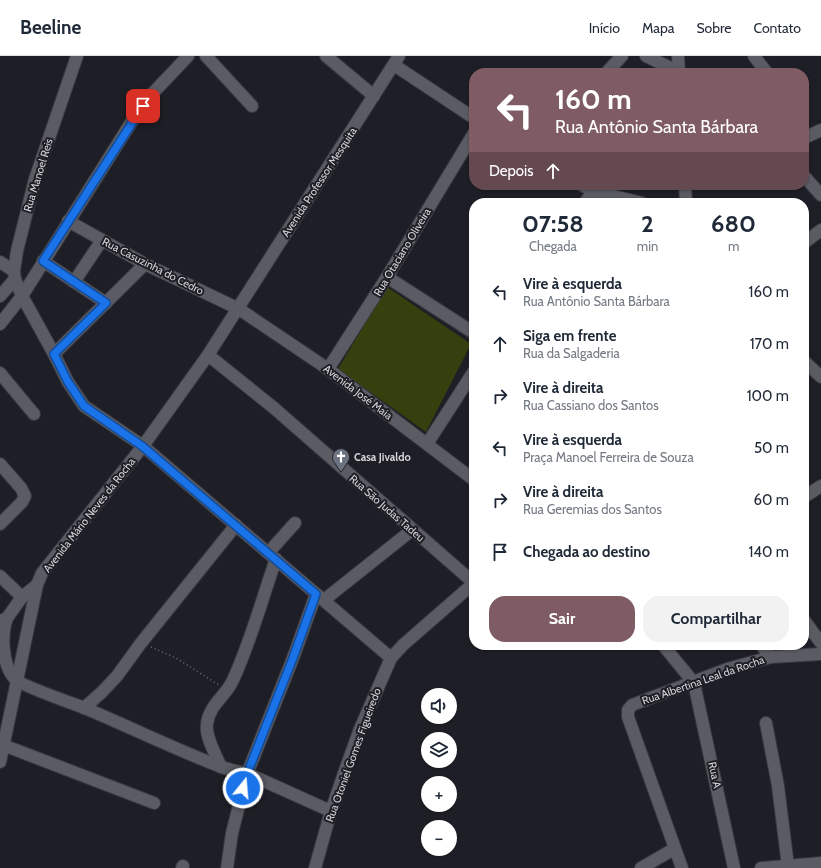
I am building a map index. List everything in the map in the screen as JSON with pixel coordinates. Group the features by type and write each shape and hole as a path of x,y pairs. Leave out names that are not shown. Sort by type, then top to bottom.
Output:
{"street":[{"name":"Rua Manoel Reis","path":"77,56 35,180 16,251 14,275 22,296 68,382 84,406 142,446 391,658"},
{"path":"0,324 22,296 134,118 152,94 188,56"},
{"path":"206,56 252,106"},
{"path":"326,56 374,96"},
{"path":"611,68 622,56"},
{"path":"646,56 671,68"},
{"path":"678,56 679,68"},
{"path":"754,56 762,68"},
{"path":"396,61 469,114"},
{"name":"Avenida Professor Mesquita","path":"239,309 396,61"},
{"path":"809,136 821,130"},
{"name":"Rua Otaciano Oliveira","path":"328,369 387,278 469,141"},
{"path":"809,182 821,196"},
{"path":"588,198 593,191 622,198"},
{"name":"Rua Casuzinha do Cedro","path":"68,221 145,264 239,309"},
{"path":"809,239 821,230"},
{"path":"74,282 102,240"},
{"path":"43,261 106,303"},
{"path":"0,262 14,275 0,296"},
{"path":"54,354 145,264"},
{"path":"387,278 469,330"},
{"name":"Avenida Mário Neves da Rocha","path":"36,585 53,558 142,446 208,355 239,309"},
{"name":"Avenida José Maia","path":"239,309 328,369 469,476"},
{"name":"Rua São Judas Tadeu","path":"208,355 274,408 469,579"},
{"path":"809,366 821,378"},
{"path":"0,373 34,414"},
{"path":"427,444 469,379"},
{"path":"0,464 21,488 24,496 22,502 0,524"},
{"path":"809,493 821,486"},
{"path":"221,767 206,725 212,708 233,681 256,622 272,556 295,523"},
{"path":"84,708 117,676 141,643 236,525"},
{"path":"227,868 234,825 247,774 293,658 320,597 412,530"},
{"path":"0,576 22,598"},
{"path":"36,585 22,598 3,620 6,657 9,670 16,680 84,708 147,737 221,767 247,774 293,796 331,810"},
{"path":"0,762 36,585"},
{"name":"Rua Otoniel Gomes Figueiredo","path":"315,868 331,810 360,729 391,658 403,645 469,587"},
{"path":"809,627 821,643"},
{"path":"667,650 694,683"},
{"path":"765,650 770,657"},
{"name":"Rua Albertina Leal da Rocha","path":"674,849 628,717 628,710 632,705 739,665 770,657 821,654"},
{"name":"Rua A","path":"694,683 734,868"},
{"path":"766,723 778,786 788,866"},
{"path":"4,745 154,804"},
{"path":"641,868 674,849 682,868"},
{"path":"761,868 821,863"}],"path":[{"path":"141,643 176,658 227,690"}],"green space":[{"path":"387,287 469,343 469,348 426,432 338,369"}],"place":[{"name":"Casa Jivaldo","path":"341,472"}],"route":[{"path":"143,106 43,261 106,303 54,354 68,382 84,406 142,446 316,594 243,788"}]}
